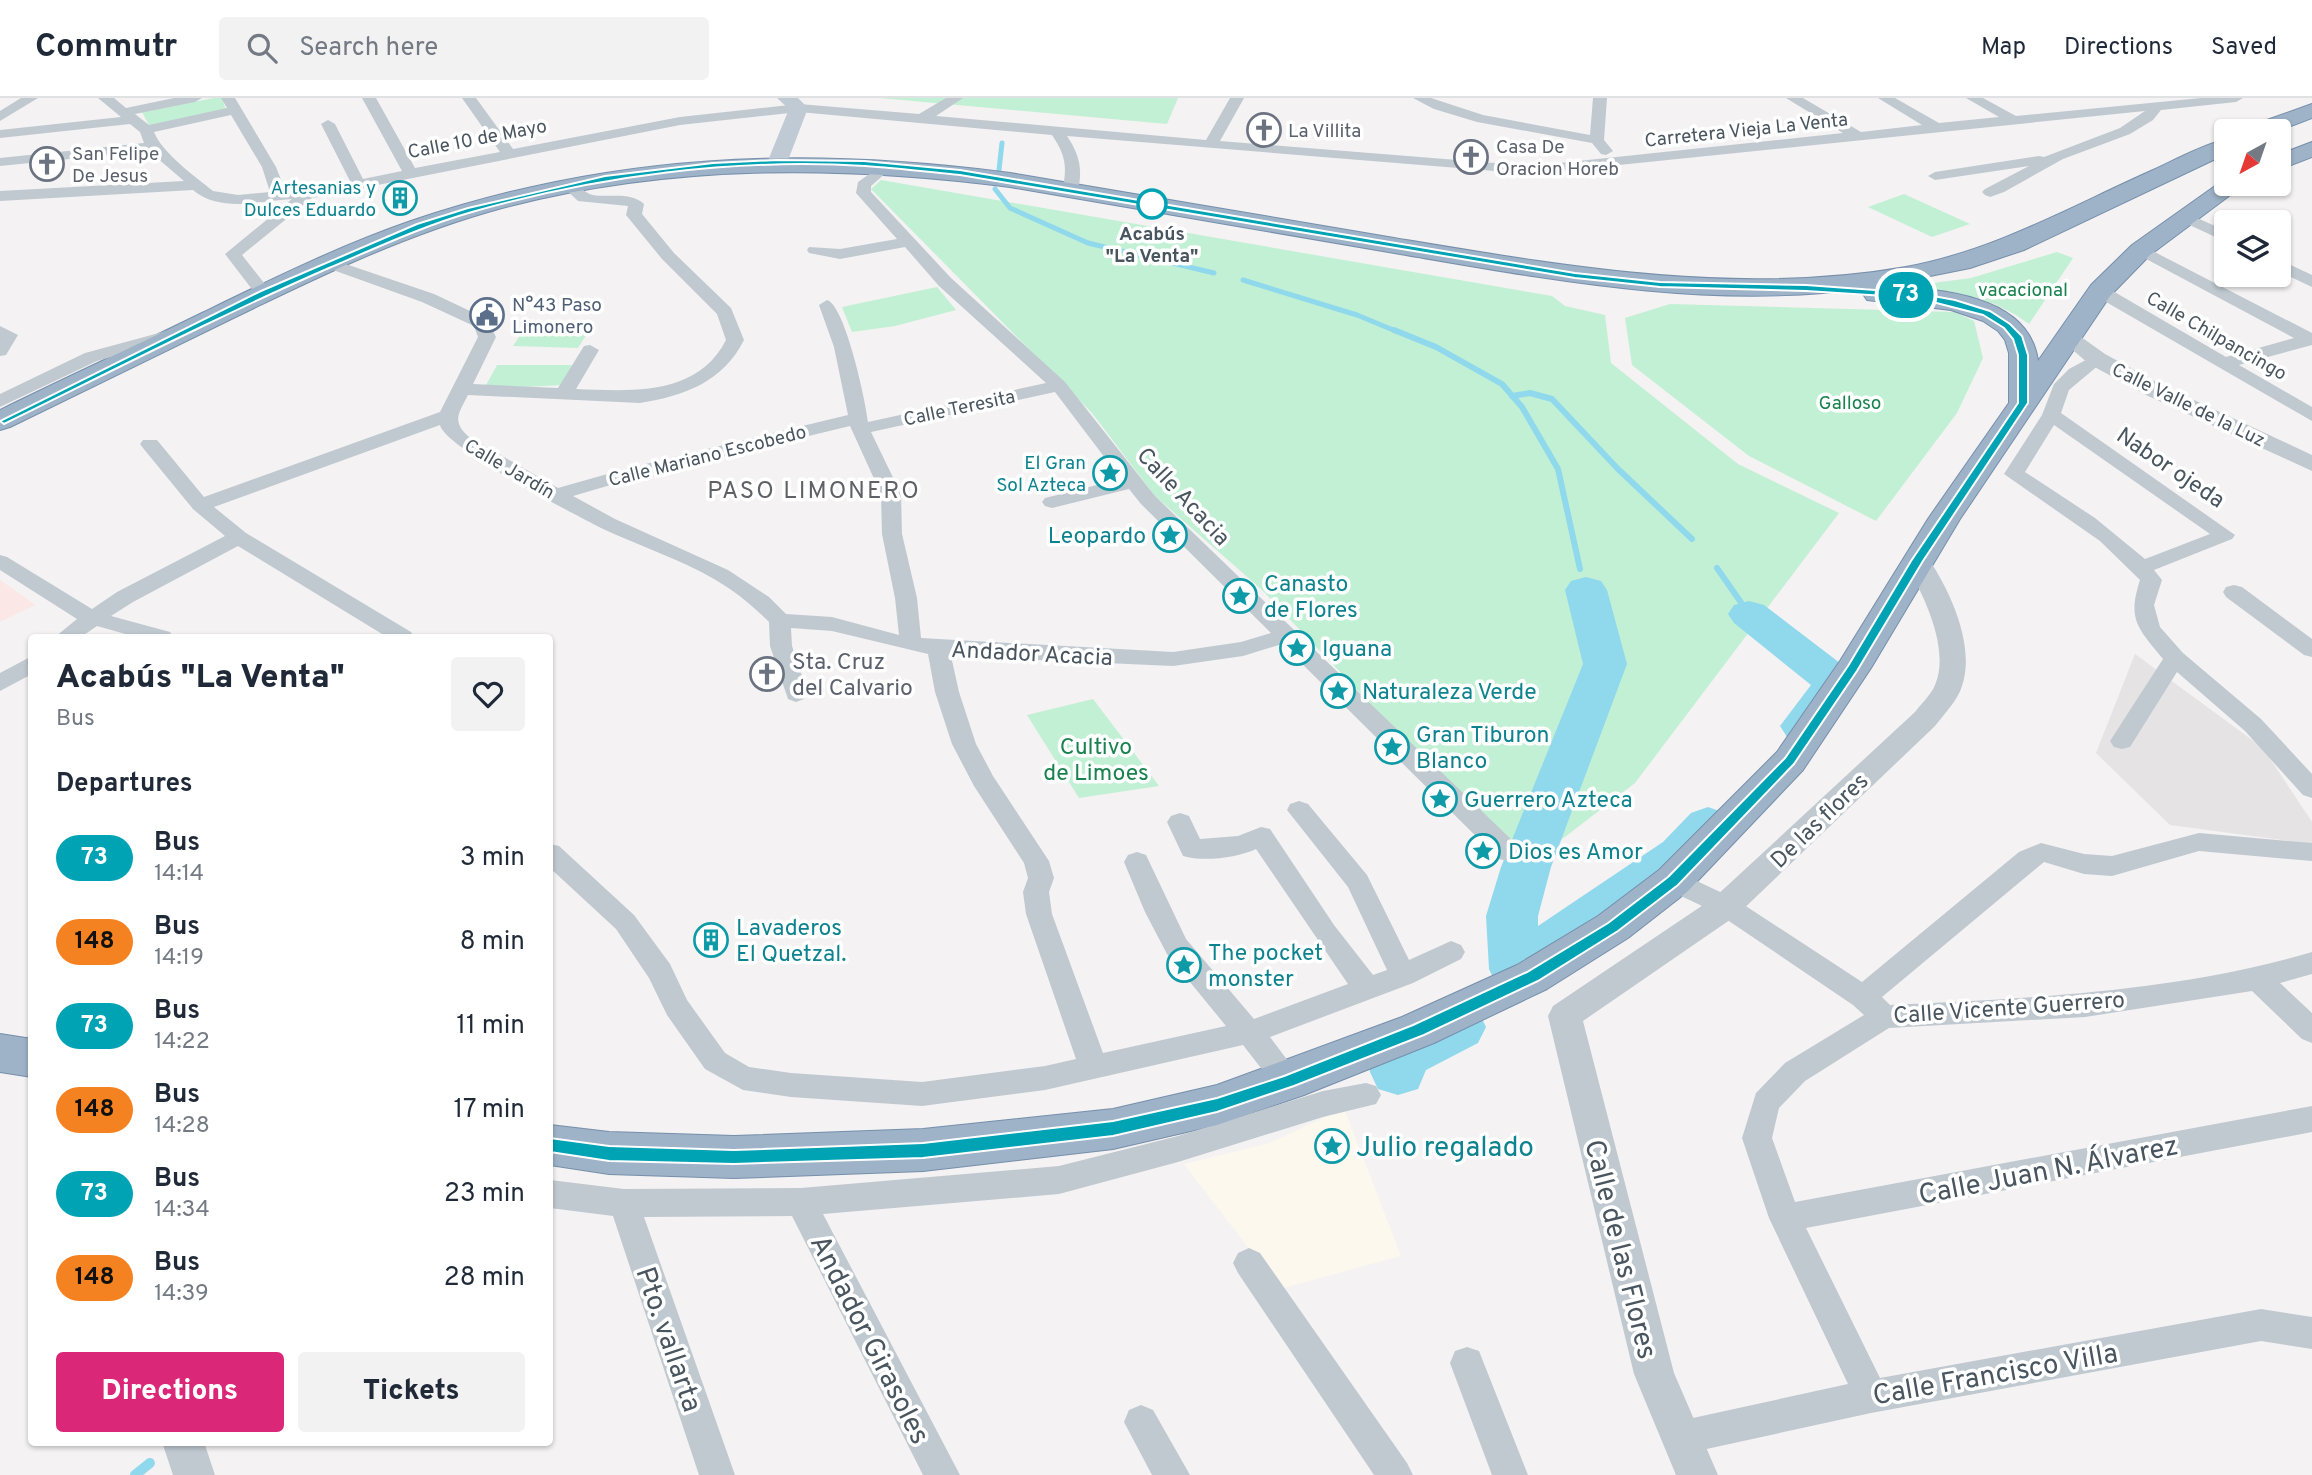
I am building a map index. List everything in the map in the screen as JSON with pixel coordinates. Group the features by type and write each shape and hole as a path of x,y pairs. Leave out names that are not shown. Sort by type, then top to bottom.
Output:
{"highway":[{"path":"2290,119 2312,111"},
{"path":"2291,158 2312,149"},
{"path":"1806,288 1875,281 1918,273 2015,245 2214,152"},
{"path":"0,421 328,263 382,240 458,214 569,185 656,171 777,163 888,164 960,172 1575,276 1660,285 1806,288 1917,296 1951,302 1986,313 2007,326 2018,338 2037,409"},
{"path":"553,1145 609,1153 734,1157 923,1150 1113,1129 1217,1105 1288,1081 1418,1030 1532,976 1613,927 1673,881 1790,761 1853,668 1917,561 2084,349 2100,291 2141,250 2215,196"},
{"path":"0,1053 28,1057"}],"main road":[{"path":"777,163 792,103"}],"street":[{"path":"0,117 30,98"},
{"path":"105,98 146,130 152,146 200,185 208,195 257,199 307,194"},
{"path":"0,134 129,116 195,98"},
{"path":"369,98 410,173"},
{"path":"469,98 508,153"},
{"path":"919,120 956,98"},
{"path":"1210,145 1237,98"},
{"path":"1597,140 1600,98"},
{"path":"1793,98 1858,136"},
{"path":"1885,98 1937,128"},
{"path":"1973,98 2014,120"},
{"name":"Carretera Vieja La Venta","path":"792,103 919,120 1531,170 2068,113 2156,108 2236,98"},
{"path":"1424,99 1434,107 1457,113 1597,140 1615,163"},
{"name":"Calle 10 de Mayo","path":"264,293 233,254 307,194 508,153 792,103"},
{"path":"2051,103 2068,113"},
{"path":"146,130 232,104 269,167 279,195"},
{"path":"1990,192 2057,156 2117,134 2151,116 2156,108"},
{"path":"328,124 358,183"},
{"path":"1057,132 1072,154 1075,172 1070,190"},
{"path":"0,162 152,146"},
{"path":"1935,176 2057,156"},
{"name":"Calle Acacia","path":"888,164 863,185 864,193 945,282 1059,386 1148,500 1508,852"},
{"path":"0,196 200,185"},
{"path":"460,389 640,397 655,395 692,381 723,364 730,354 735,340 724,313 668,257 645,223 634,215 636,204 627,200 592,201 580,197 569,185"},
{"path":"2184,217 2214,231"},
{"path":"815,250 841,254 909,242"},
{"path":"2141,250 2311,339"},
{"name":"Calle Jardín","path":"328,263 428,298 481,323 487,337 447,416 450,430 462,441 612,525 702,563 762,601 779,620"},
{"path":"2291,271 2312,282"},
{"name":"Calle Chilpancingo","path":"2100,291 2312,415"},
{"path":"827,305 843,347 859,424 891,494 892,534 906,598 911,644"},
{"path":"0,331 9,335 0,351"},
{"path":"0,401 91,357 184,331"},
{"path":"2225,363 2311,339"},
{"name":"Calle Valle de la Luz","path":"2084,349 2154,390 2312,464"},
{"path":"565,392 590,350"},
{"name":"Calle Teresita","path":"859,424 1059,386"},
{"path":"2037,409 2014,474 2102,534 2143,566 2151,579 2143,605 2150,629 2175,658 2253,725 2312,789"},
{"name":"Nabor ojeda","path":"2037,409 2225,535 2143,566"},
{"path":"200,505 447,416"},
{"name":"Calle Mariano Escobedo","path":"556,495 632,473 859,424"},
{"path":"150,444 200,505 239,537 398,634"},
{"path":"1052,502 1133,482"},
{"path":"70,634 91,618 239,537"},
{"path":"0,561 91,618 151,634"},
{"name":"De las flores","path":"1565,1016 1726,906 1925,719 1948,688 1954,662 1939,598 1917,561"},
{"path":"2234,592 2312,650"},
{"path":"779,620 781,646 796,694"},
{"name":"Andador Acacia","path":"779,620 832,624 938,648 1173,659 1243,649 1285,636"},
{"path":"938,648 947,692 964,744 983,780 1036,861 1041,878 1036,892 1039,914 1093,1066"},
{"path":"2122,741 2175,658"},
{"path":"0,683 28,666"},
{"path":"1299,810 1358,882 1404,975"},
{"path":"1180,822 1192,849 1241,845 1261,836 1367,989"},
{"path":"1863,997 2028,859 2041,852 2084,864 2112,866 2199,842 2312,852"},
{"path":"553,856 625,922 660,972 677,1007 715,1061 743,1079 791,1086 922,1094 1045,1078 1251,1031 1404,975 1451,952"},
{"path":"1137,862 1159,916 1182,956 1251,1031 1288,1081"},
{"name":"Calle Vicente Guerrero","path":"1673,881 1726,906 1863,997 1884,1017 2085,1006 2258,979 2312,963"},
{"path":"2258,979 2312,1031"},
{"name":"Calle de las Flores","path":"1565,1016 1654,1374 1689,1466"},
{"path":"1871,1396 1785,1218 1757,1138 1766,1102 1795,1072 1884,1017"},
{"path":"553,1194 624,1203 801,1202 1059,1180 1178,1149 1323,1104 1366,1095"},
{"name":"Calle Juan N. Álvarez","path":"1785,1218 2312,1119"},
{"name":"Andador Girasoles","path":"801,1202 942,1475"},
{"name":"Pto. vallarta","path":"624,1203 717,1475"},
{"path":"1250,1263 1395,1475"},
{"name":"Calle Francisco Villa","path":"1689,1466 1871,1396 2261,1325 2312,1332"},
{"path":"1466,1363 1510,1475"},
{"path":"1141,1422 1172,1475"},
{"path":"184,1446 194,1475"}],"shaded area":[{"path":"0,580 35,605 0,622"},
{"path":"2135,654 2263,748 2312,822 2312,844 2170,825 2096,753"},
{"path":"1344,1108 1401,1256 1280,1289 1184,1164 1270,1143"}],"green space":[{"path":"222,98 226,110 150,127 142,112"},
{"path":"880,98 1178,98 1167,124"},
{"path":"881,180 1552,296 1565,306 1605,315 1611,363 1738,464 1839,513 1635,783 1526,867 1261,589 1155,496 1092,413 871,189"},
{"path":"1904,194 1970,224 1932,237 1868,207"},
{"name":"vacacional","path":"2057,252 2073,258 2029,324 1987,301 1957,293 1910,286 1971,278"},
{"path":"937,287 956,310 895,326 852,332 842,307"},
{"name":"Galloso","path":"1670,304 1955,312 1974,321 1983,358 1957,413 1876,521 1749,456 1632,365 1625,318"},
{"path":"529,322 593,324 578,348 513,346"},
{"path":"497,365 572,365 564,385 484,389"},
{"name":"Cultivo de Limoes","path":"1093,699 1159,786 1079,798 1027,715"}],"waterway":[{"path":"999,170 1002,143"},
{"path":"995,189 1010,208 1088,243 1214,273"},
{"path":"1243,280 1357,315 1398,332"},
{"path":"1394,330 1436,347 1502,384 1512,396"},
{"path":"1512,396 1530,393 1552,399 1618,469 1692,539"},
{"path":"1512,396 1522,407 1558,469 1580,569"},
{"path":"1717,568 1749,614"},
{"path":"1586,590 1605,664 1526,867 1512,916 1515,969 1680,855 1708,825"},
{"path":"1749,614 1837,683 1803,726"},
{"path":"1398,1072 1396,1059 1459,1027"},
{"path":"135,1475 150,1463"}],"bus line":[{"name":"73","path":"0,421 328,263 382,240 471,209 605,178 713,166 777,163 888,164 960,172 1575,276 1660,285 1806,288 1917,296 1951,302 1986,313 2007,326 2018,338 2023,355 2023,403 1917,561 1853,668 1790,761 1673,881 1613,927 1532,976 1418,1030 1288,1081 1217,1105 1113,1129 923,1150 734,1157 609,1153 553,1145"}],"place":[{"name":"La Villita","path":"1264,130"},
{"name":"Casa De Oracion Horeb","path":"1471,157"},
{"name":"San Felipe De Jesus","path":"47,164"},
{"name":"Artesanias y Dulces Eduardo","path":"400,198"},
{"name":"Acabús \"La Venta\"","path":"1152,204"},
{"name":"N°43 Paso Limonero","path":"487,315"},
{"name":"El Gran Sol Azteca","path":"1110,473"},
{"name":"Leopardo","path":"1170,535"},
{"name":"Canasto de Flores","path":"1240,596"},
{"name":"Iguana","path":"1297,648"},
{"name":"Sta. Cruz del Calvario","path":"767,674"},
{"name":"Naturaleza Verde","path":"1338,691"},
{"name":"Gran Tiburon Blanco","path":"1392,747"},
{"name":"Guerrero Azteca","path":"1440,799"},
{"name":"Dios es Amor","path":"1483,851"},
{"name":"Lavaderos El Quetzal.","path":"711,940"},
{"name":"The pocket monster","path":"1184,965"},
{"name":"Julio regalado","path":"1332,1146"}],"district":[{"name":"PASO LIMONERO","path":"814,490"}]}
